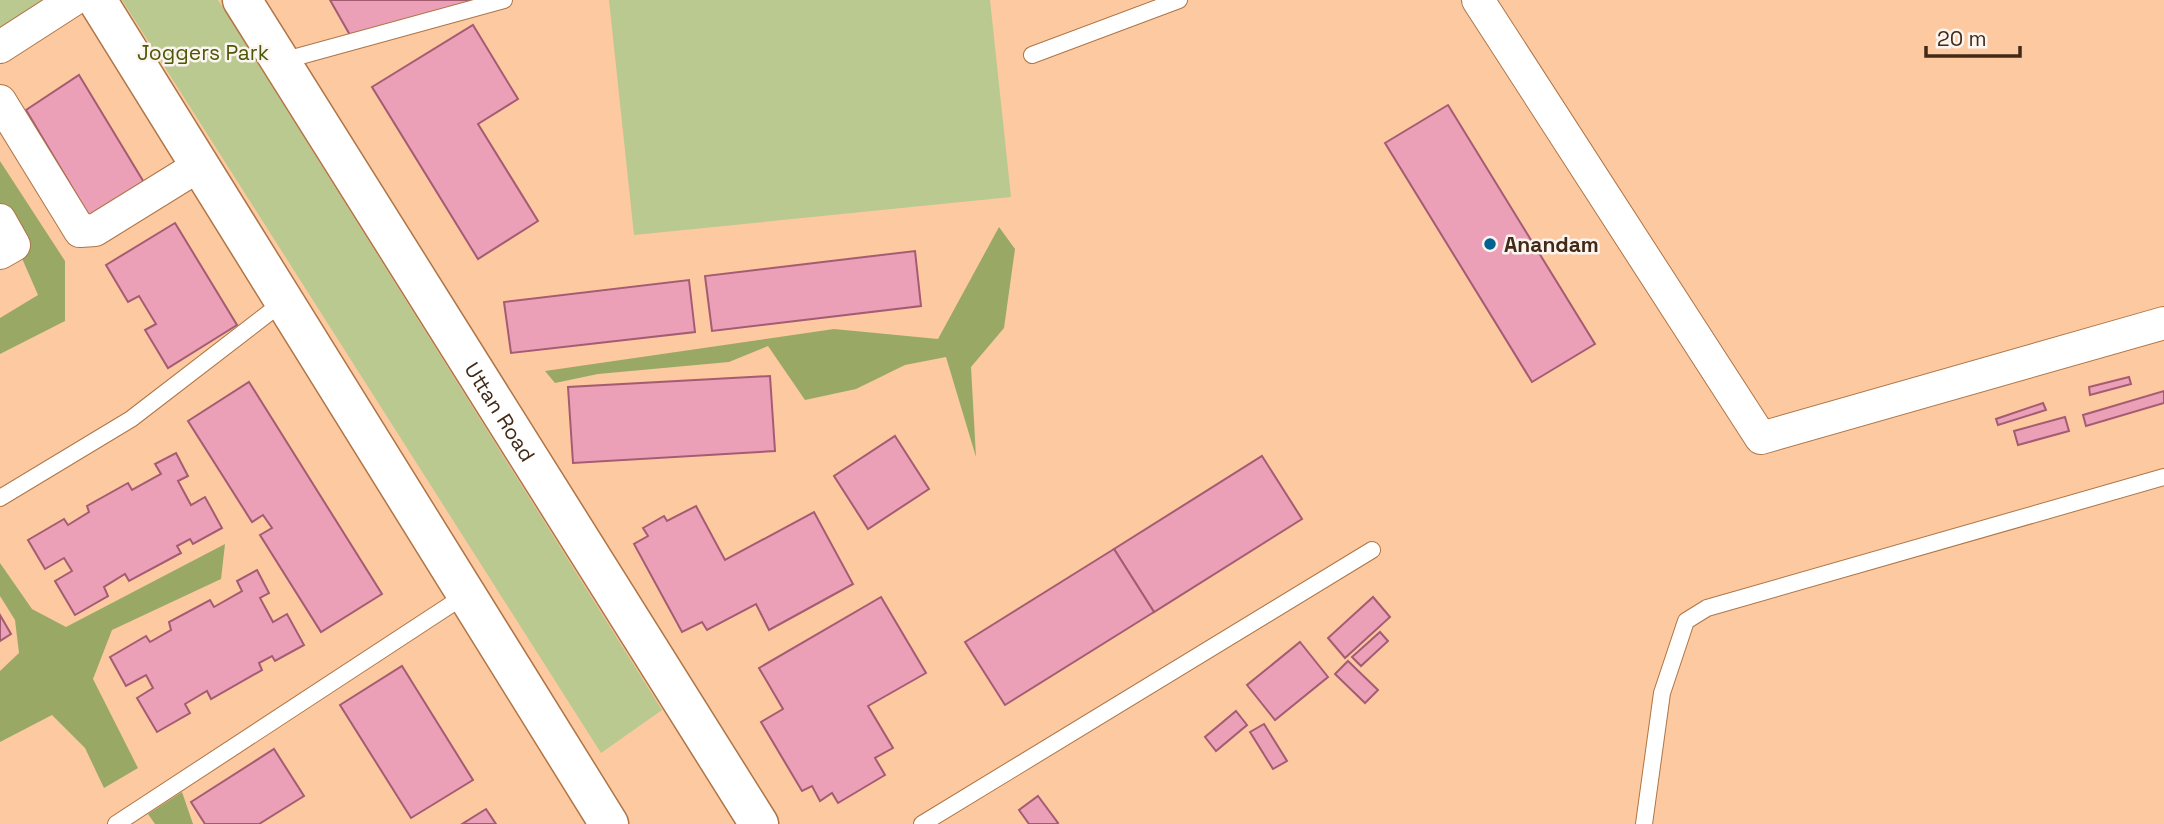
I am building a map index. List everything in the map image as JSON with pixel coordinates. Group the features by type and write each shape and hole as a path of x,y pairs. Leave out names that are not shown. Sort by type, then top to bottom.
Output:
{"main road":[{"path":"97,0 610,824"},
{"name":"Uttan Road","path":"242,0 758,824"}],"street":[{"path":"0,47 73,0"},
{"path":"1478,0 1761,438 2164,323"},
{"path":"0,101 80,231 95,230 200,165"},
{"path":"0,220 14,245 0,253"}],"lane":[{"path":"280,62 505,0"},
{"path":"1032,55 1179,0"},
{"path":"0,498 131,419 283,302"},
{"path":"1644,824 1662,693 1686,621 1707,608 2164,477"},
{"path":"922,824 1372,550"},
{"path":"116,824 467,594"}],"green space":[{"path":"0,0 47,0 0,47"},
{"name":"Joggers Park","path":"122,0 218,0 662,710 601,753"},
{"path":"609,0 990,0 1011,197 634,235"},
{"path":"0,161 65,261 65,321 0,354 0,318 38,295 0,208"},
{"path":"999,227 1015,249 1004,328 971,367 976,457 946,357 905,365 856,389 805,400 768,346 729,362 598,374 555,383 545,371 834,329 938,339"},
{"path":"225,544 221,579 112,630 93,679 138,768 104,788 85,748 52,715 0,742 0,671 19,653 15,620 0,596 0,563 32,609 66,627"},
{"path":"182,792 193,824 155,824 148,814"}],"building":[{"path":"330,0 477,0 350,35"},
{"path":"473,25 518,99 478,124 538,221 478,259 372,87"},
{"path":"79,75 148,189 94,224 26,110"},
{"name":"Anandam","path":"1448,105 1595,344 1532,382 1385,143"},
{"path":"175,223 237,325 168,368 145,330 156,324 139,296 128,302 106,265"},
{"path":"915,251 921,306 712,331 705,276"},
{"path":"689,280 695,332 511,353 504,302"},
{"path":"770,376 775,451 573,463 568,387"},
{"path":"2129,377 2131,384 2090,395 2089,387"},
{"path":"249,382 382,594 321,632 260,535 272,528 263,515 252,522 188,421"},
{"path":"2164,391 2164,403 2086,426 2083,415"},
{"path":"2043,403 2046,410 1998,425 1996,419"},
{"path":"2065,417 2069,431 2018,445 2014,431"},
{"path":"895,436 929,489 868,529 834,476"},
{"path":"176,453 188,476 178,481 191,505 205,497 222,528 193,544 190,539 177,546 181,553 129,581 125,574 104,587 108,596 75,615 55,581 72,571 64,558 45,569 28,540 64,519 68,525 89,512 87,506 128,483 132,490 161,474 155,464"},
{"path":"1262,456 1302,519 1154,612 1114,549"},
{"path":"696,506 725,560 814,512 853,584 769,630 756,604 707,630 702,622 682,632 634,544 648,536 643,528 664,516 667,521"},
{"path":"1114,549 1154,612 1005,705 965,642"},
{"path":"257,570 269,593 260,598 273,622 287,614 304,645 275,661 272,656 259,663 262,670 211,699 207,691 185,704 190,713 157,732 137,698 153,688 146,675 126,686 110,657 146,636 150,642 171,630 169,622 210,600 214,607 242,591 237,581"},
{"path":"881,597 926,673 868,706 893,748 875,758 885,775 838,803 832,793 820,801 812,786 802,791 761,722 783,709 759,668"},
{"path":"1373,597 1390,617 1345,658 1328,638"},
{"path":"0,615 11,634 0,641"},
{"path":"1380,632 1388,641 1361,666 1352,657"},
{"path":"1300,642 1328,677 1275,720 1247,685"},
{"path":"1348,661 1378,690 1365,703 1335,674"},
{"path":"402,666 473,780 411,818 340,705"},
{"path":"1236,711 1247,725 1216,751 1205,737"},
{"path":"1264,724 1287,761 1273,769 1250,732"},
{"path":"274,749 304,796 259,824 205,824 191,802"},
{"path":"1038,796 1058,823 1029,824 1019,810"},
{"path":"486,809 496,824 462,824"}],"place":[{"name":"Anandam","path":"1490,244"}]}
